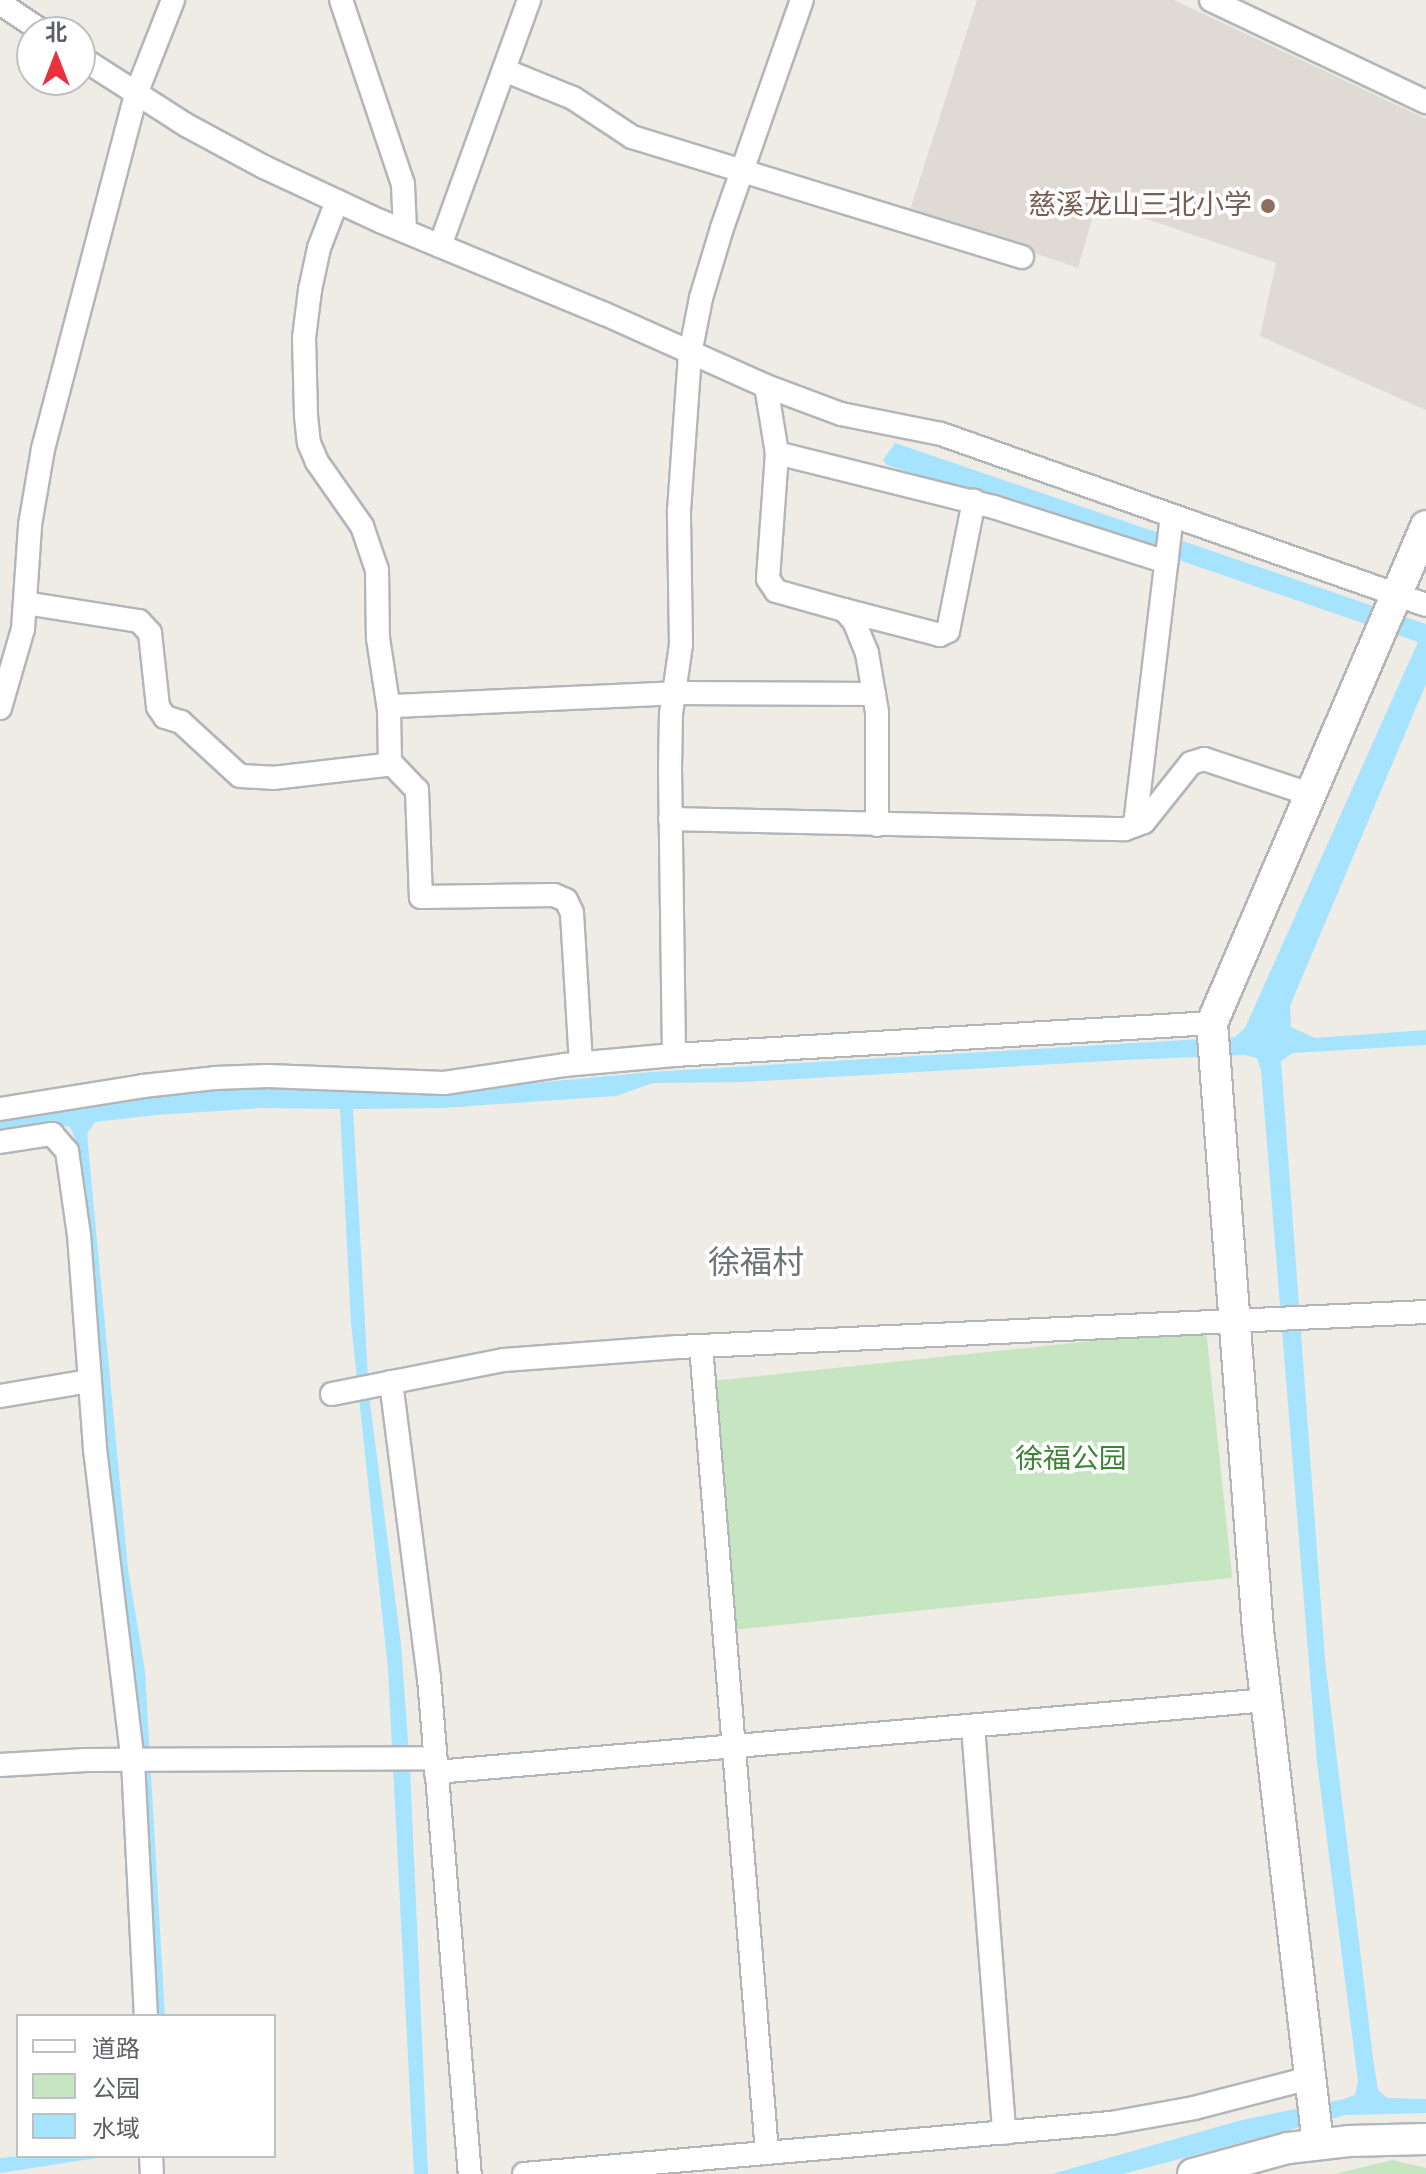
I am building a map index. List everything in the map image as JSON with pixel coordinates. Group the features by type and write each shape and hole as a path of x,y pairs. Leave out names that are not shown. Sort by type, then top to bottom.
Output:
{"street":[{"path":"0,708 23,629 30,525 43,449 136,94 173,0"},
{"path":"341,0 403,184 405,231"},
{"path":"674,1055 671,714 681,645 679,511 690,354 701,298 802,0"},
{"path":"1211,0 1426,102"},
{"path":"440,246 504,70 522,2"},
{"path":"0,3 19,16"},
{"path":"96,68 264,167 766,386 841,414 941,434 1426,605"},
{"path":"504,70 573,98 632,137 1022,257"},
{"path":"337,201 319,248 304,338 309,443 317,462 362,526 377,570 378,638 389,710 390,762 417,790 421,897 554,895 566,900 572,913 581,1063"},
{"path":"766,386 777,453 768,579 776,591 940,635 948,631 974,501"},
{"path":"777,453 974,501 1166,562"},
{"path":"1135,825 1172,516"},
{"path":"1318,2144 1267,1700 1212,1023 1426,526"},
{"path":"25,603 139,621 150,633 158,707 165,717 181,722 240,776 273,778 390,762"},
{"path":"844,610 854,621 867,653 877,712 877,825"},
{"path":"389,710 394,706 424,704 675,693 874,694"},
{"path":"670,819 1125,829 1144,822 1191,763 1204,759 1309,794"},
{"path":"0,1109 215,1078 268,1076 444,1083 581,1063 674,1055 1212,1023"},
{"path":"0,1142 52,1134 67,1151 79,1235 90,1381 133,1761 146,2014"},
{"path":"332,1394 504,1360 701,1346 1426,1312"},
{"path":"701,1346 767,2153"},
{"path":"0,1396 90,1381"},
{"path":"391,1382 429,1678 470,2174"},
{"path":"0,1765 133,1761 436,1765 733,1748 1267,1700"},
{"path":"973,1726 1004,2133"},
{"path":"524,2174 1111,2123 1194,2108 1310,2078"},
{"path":"1193,2174 1288,2148 1426,2139"}],"shaded area":[{"name":"慈溪龙山三北小学","path":"977,0 1174,0 1426,119 1426,410 1260,336 1276,263 1097,202 1078,268 910,210"}],"green space":[{"name":"徐福公园","path":"1206,1329 1232,1578 733,1630 707,1381"},
{"path":"1392,2160 1426,2168 1426,2174 1334,2174"}],"water":[{"path":"895,443 1426,624 1426,684 1290,1006 1291,1027 1315,1038 1426,1030 1426,1045 1293,1053 1281,1061 1325,1660 1373,2058 1378,2090 1387,2098 1426,2099 1426,2113 1346,2115 1123,2174 1052,2174 1242,2120 1344,2099 1355,2095 1358,2081 1317,1762 1261,1070 1257,1058 1244,1055 744,1082 653,1083 616,1096 441,1108 353,1109 369,1395 401,1644 410,1769 428,2174 414,2174 388,1669 351,1323 340,1109 262,1108 156,1115 95,1122 87,1134 128,1569 145,1671 165,2014 155,2014 135,1688 116,1558 74,1136 70,1127 52,1124 0,1134 0,1121 127,1099 204,1090 277,1088 430,1093 651,1072 1235,1037 1245,1028 1418,642 1091,530 887,465 883,460"},
{"path":"16,2156 96,2158 0,2173 0,2158"}],"place":[{"name":"慈溪龙山三北小学","path":"1268,206"}],"district":[{"name":"徐福村","path":"756,1264"}]}
